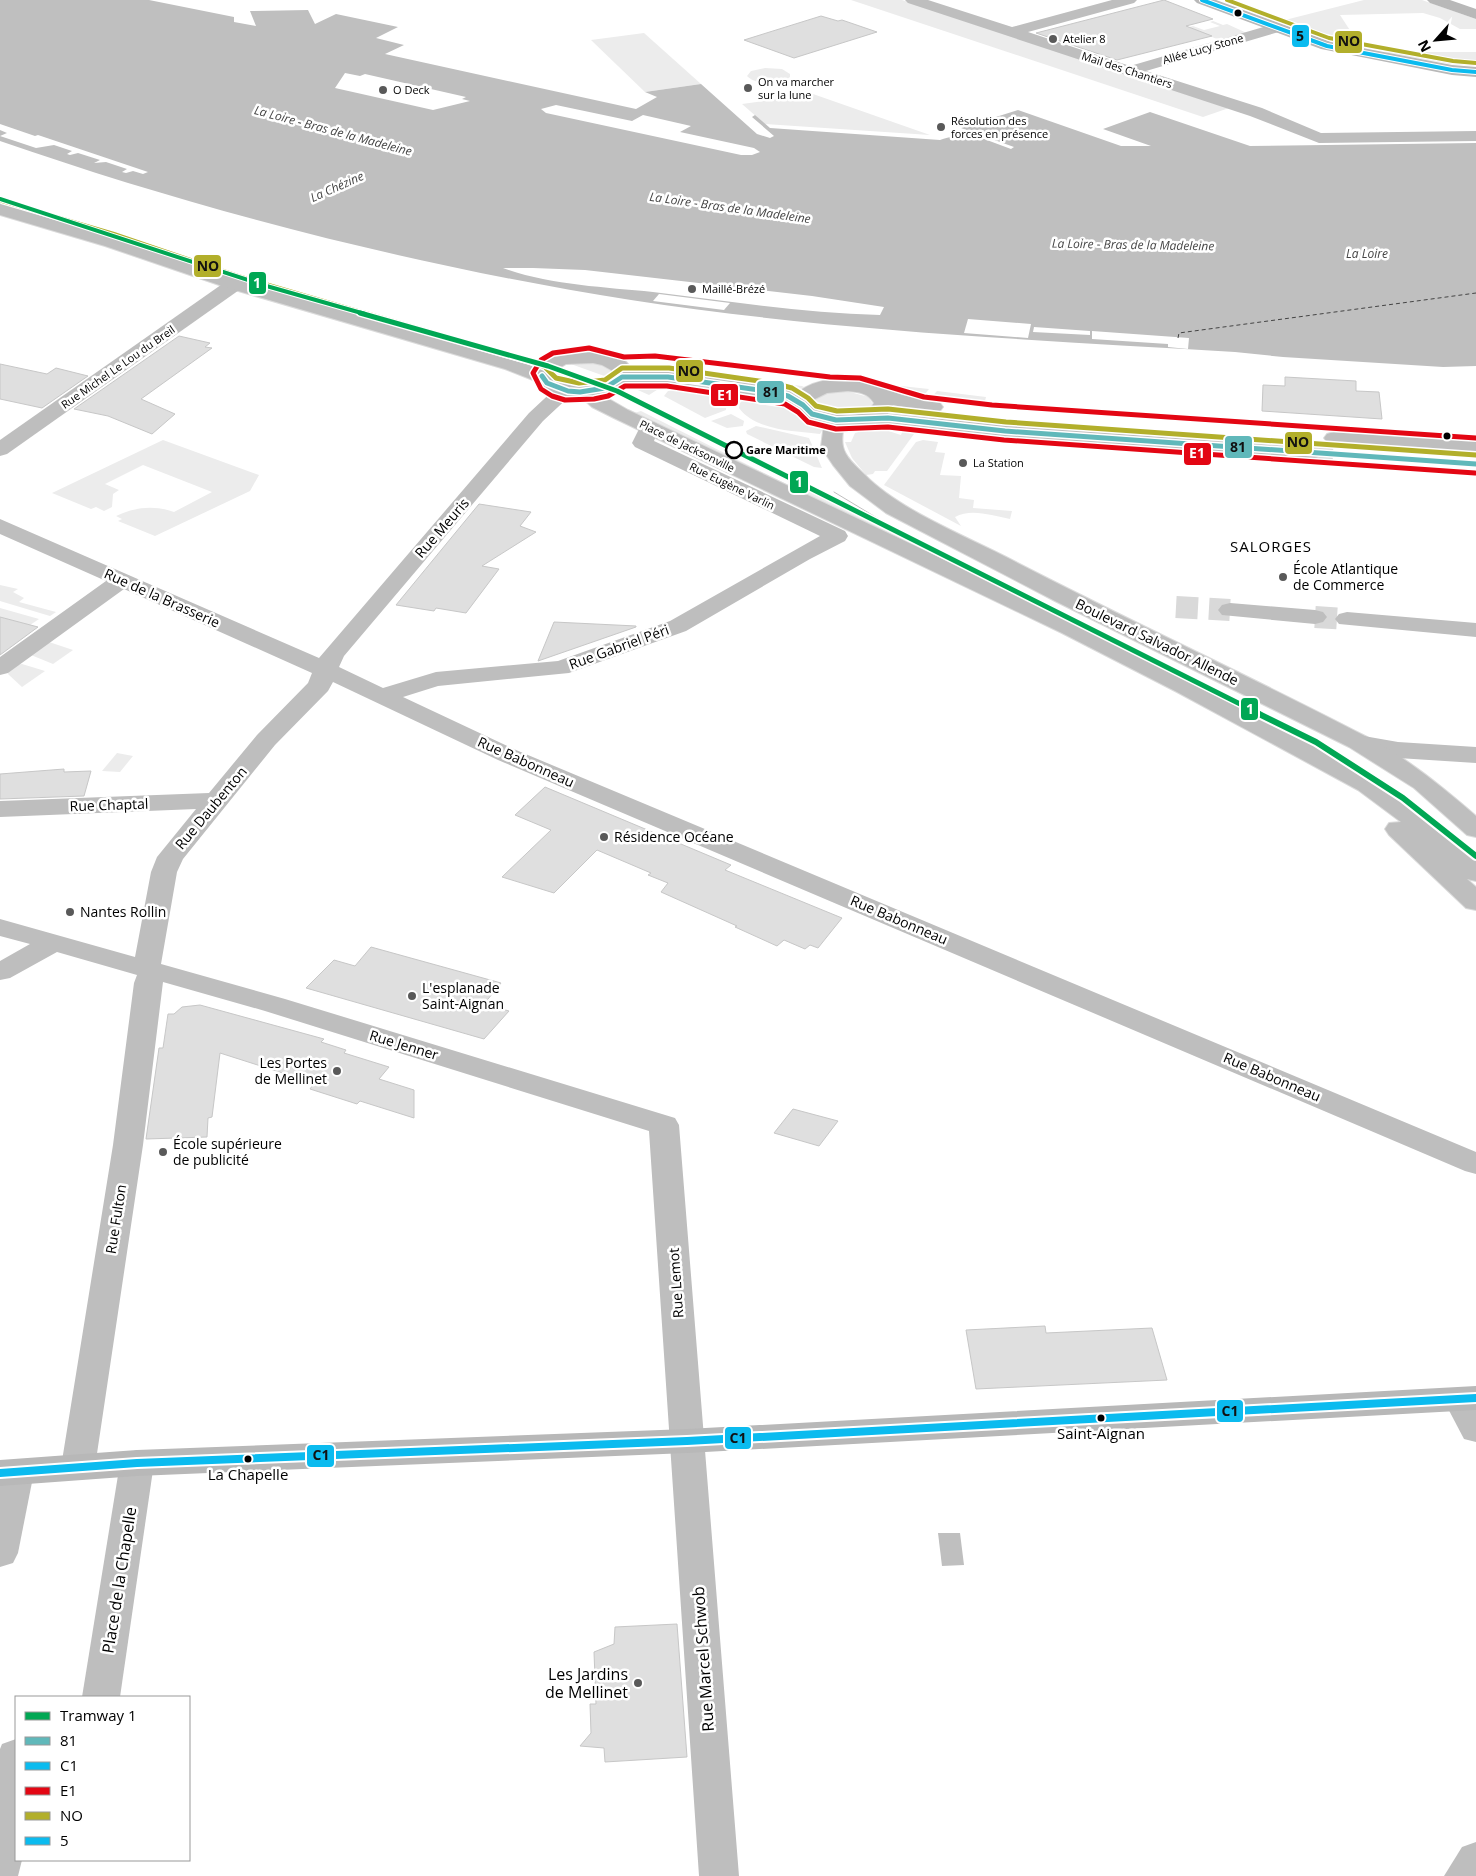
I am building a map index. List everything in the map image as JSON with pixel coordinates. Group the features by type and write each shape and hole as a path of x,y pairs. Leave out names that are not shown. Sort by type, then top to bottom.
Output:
{"street":[{"name":"Mail des Chantiers","path":"913,0 1256,112 1319,138 1476,136"},
{"path":"1012,32 1128,0"},
{"path":"1202,0 1316,42 1452,70 1476,72"},
{"path":"1435,0 1476,14"},
{"name":"Allée Lucy Stone","path":"1128,71 1277,28"},
{"path":"0,209 92,236 235,284 512,365 542,376 548,384 565,390 587,392 610,387 620,371 656,364 829,386 855,386 922,406 1311,445 1005,431 867,418 836,420 812,414 803,405 788,396 741,387 620,371 595,357 570,358 549,365 542,371 542,376"},
{"name":"Rue Michel Le Lou du Breil","path":"0,450 235,284"},
{"path":"803,405 803,399 808,393 829,386"},
{"name":"Rue Meuris","path":"324,670 336,651 536,417 565,390"},
{"name":"Place de Jacksonville","path":"587,392 599,403 791,496"},
{"path":"867,418 878,413 884,406 884,400 878,394"},
{"name":"Boulevard Salvador Allende","path":"836,420 831,438 831,447 840,461 858,481 894,508 1072,600 1358,742 1423,783 1476,829"},
{"name":"Rue Eugène Varlin","path":"649,427 642,443 837,536"},
{"path":"1476,447 1334,446 1476,464"},
{"name":"Boulevard Salvador Allende","path":"791,496 1124,654 1367,785 1405,812 1476,873"},
{"name":"Rue de la Brasserie","path":"0,526 324,670"},
{"name":"Rue Gabriel Péri","path":"381,696 436,678 561,668 570,665 678,626 802,554 837,536"},
{"path":"0,668 122,580"},
{"path":"1230,610 1315,617"},
{"path":"1347,620 1476,630"},
{"name":"Rue Babonneau","path":"324,670 507,755 1476,1164"},
{"name":"Rue Daubenton","path":"148,970 164,872 170,857 266,740 318,686 324,670"},
{"path":"1288,742 1373,806 1476,902"},
{"path":"1358,742 1398,750 1476,755"},
{"path":"1423,783 1476,817"},
{"name":"Rue Chaptal","path":"0,809 218,800"},
{"name":"Rue Jenner","path":"0,928 275,1005 664,1125"},
{"path":"0,972 55,942"},
{"name":"Rue Fulton","path":"78,1467 128,1145 148,970"},
{"name":"Rue Lemot","path":"664,1125 687,1441"},
{"path":"0,1553 8,1473 78,1467 687,1441 1468,1399 1476,1430"},
{"name":"Rue Marcel Schwob","path":"687,1441 719,1876"},
{"name":"Place de la Chapelle","path":"101,1696 137,1463"},
{"path":"0,1751 15,1754"},
{"path":"0,1872 15,1784"},
{"path":"1464,1876 1476,1858"}],"shaded area":[{"path":"851,0 902,0 1229,108 1203,117"},
{"path":"1364,0 1422,0 1476,19 1476,29 1460,29 1440,18 1423,13 1340,15 1355,38 1351,39 1322,33 1285,20"},
{"path":"1213,21 1223,25 1227,24 1249,34 1219,40 1189,27 1193,26 1204,30 1220,26 1210,22"},
{"path":"644,33 701,84 645,92 591,40"},
{"path":"1383,52 1476,52 1476,66 1450,64"},
{"name":"On va marcher sur la lune","path":"765,68 782,69 790,74 790,77 780,82 762,83 747,76 751,71"},
{"path":"813,94 930,135 765,124 742,104"},
{"path":"662,355 782,368 837,377 660,359"},
{"path":"586,361 602,364 611,371 610,378 568,363"},
{"path":"661,369 804,387 795,392 660,372"},
{"path":"555,370 596,385 579,387 567,385 553,377"},
{"path":"653,382 660,388 649,395 631,387"},
{"path":"894,387 929,389 921,399 893,390"},
{"path":"678,389 725,396 727,399 726,410 705,418 664,396 668,391"},
{"path":"846,391 869,397 873,405 864,412 850,416 830,415 820,411 815,406 816,398 828,392"},
{"path":"937,391 986,397 984,405 931,398"},
{"path":"766,398 780,400 805,420 825,426 820,434 788,431 766,426 755,421 746,416 739,408 743,400 761,400"},
{"path":"641,411 794,488 631,414"},
{"path":"923,411 1032,422 1038,426 1031,428 919,417"},
{"path":"731,414 744,421 743,426 727,428 711,421"},
{"path":"756,426 809,438 822,468 814,467 747,434 746,431"},
{"path":"879,428 901,435 903,430 914,434 887,471 875,471 873,474 866,475 852,458 845,442 851,442 855,433"},
{"path":"163,440 259,475 250,491 155,536 118,521 122,519 116,516 145,508 159,508 174,512 212,492 143,465 105,484 119,490 113,494 112,507 104,511 96,507 91,509 52,493"},
{"path":"923,440 938,442 935,452 945,453 940,475 961,476 959,498 974,500 973,508 1012,511 1010,519 968,513 955,517 961,526 884,485 916,442"},
{"path":"811,491 1059,614 1053,617 800,495"},
{"path":"0,585 18,589 13,592 24,598 19,602 56,612 50,616 0,601"},
{"path":"0,608 39,619 30,625 0,617"},
{"path":"49,642 73,650 53,664 31,655"},
{"path":"22,664 45,671 22,687 8,674 16,665"},
{"path":"117,753 133,756 120,772 102,771"}],"water":[{"name":"La Loire","path":"0,0 149,0 234,17 234,22 256,26 250,11 308,10 315,24 336,14 398,27 376,38 404,45 385,54 636,109 657,97 645,92 701,84 757,134 770,138 774,136 752,117 755,115 770,128 940,140 968,133 1011,149 1014,147 961,128 1018,110 1121,146 1151,146 1103,129 1150,112 1250,146 1476,143 1476,366 1443,367 933,333 781,320 631,300 471,271 312,234 233,214 155,191 0,141","holes":["503,268 585,270 812,296 884,307 880,315 795,309 558,282"]},
{"path":"938,1533 960,1533 964,1565 942,1566"}],"pier":[{"path":"345,73 360,76 365,74 466,97 462,99 470,101 433,110 335,88"},
{"path":"556,105 632,121 643,115 691,126 680,132 754,148 760,152 752,155 741,155 546,113 541,109"},
{"path":"0,124 148,172 143,174 133,171 122,172 127,169 106,162 94,163 100,160 78,153 70,155 67,154 72,151 54,145 36,148 0,136 7,133 0,130"},
{"path":"659,294 730,303 724,310 653,301"},
{"path":"968,319 1031,324 1028,338 964,333"},
{"path":"1034,327 1090,331 1090,335 1033,332"},
{"path":"1092,331 1189,338 1188,349 1168,347 1168,344 1092,339"}],"building":[{"path":"1164,0 1213,19 1186,26 1212,36 1117,60 1036,33"},
{"path":"821,16 838,21 842,20 877,32 794,58 744,40"},
{"path":"179,336 210,343 205,347 212,348 141,399 175,414 152,434 108,416 74,409"},
{"path":"0,364 47,374 56,368 88,376 42,408 0,399"},
{"path":"1285,377 1356,381 1356,391 1379,392 1382,419 1262,411 1263,385 1285,386"},
{"path":"479,504 531,512 520,526 536,532 482,566 499,569 466,613 436,608 434,611 396,605"},
{"path":"0,617 38,627 0,655"},
{"path":"554,622 636,626 636,627 538,661"},
{"path":"64,769 64,772 91,771 84,796 0,799 0,774"},
{"path":"545,787 731,865 725,870 842,918 818,948 810,945 805,949 784,940 777,946 661,892 668,883 648,875 651,873 597,850 554,893 502,877 551,830 515,815"},
{"name":"L'esplanade Saint-Aignan","path":"371,947 501,983 484,1004 509,1011 484,1039 306,988 334,960 355,966"},
{"name":"Les Portes de Mellinet","path":"200,1005 324,1039 321,1042 346,1050 344,1053 389,1067 379,1079 414,1090 414,1118 360,1101 357,1104 310,1089 314,1083 220,1053 212,1117 208,1118 207,1137 146,1139 159,1048 163,1048 168,1014 174,1014 182,1007"},
{"path":"793,1109 838,1121 819,1146 774,1133"},
{"path":"1045,1326 1046,1333 1152,1328 1167,1380 976,1389 966,1330"},
{"name":"Les Jardins de Mellinet","path":"677,1624 687,1757 605,1762 604,1748 580,1746 591,1733 590,1704 596,1704 594,1652 614,1644 615,1627"}],"ferry route":[{"path":"1178,338 1179,333 1476,293"}],"tunnel":[{"path":"1311,453 1335,454"},
{"path":"1176,607 1230,610"},
{"path":"1315,617 1347,619"}],"tram line":[{"name":"1","path":"0,199 263,285 548,366 617,391 1316,742 1403,798 1476,856"},
{"path":"834,492 897,530"}],"transit line":[{"name":"5","path":"1202,0 1327,46 1452,70 1476,72"},
{"name":"NO","path":"1227,0 1329,38 1453,61 1476,63"},
{"name":"NO","path":"2,201 114,234 238,276 530,361 545,367 556,378 579,383 605,380 622,368 669,368 773,383 792,388 808,398 816,406 837,411 888,409 1006,422 1476,455"},
{"name":"E1","path":"1475,473 1004,440 888,427 836,429 808,422 798,412 785,404 667,386 625,386 608,396 594,399 565,400 552,396 541,389 533,373 541,360 553,353 589,348 624,357 655,356 830,377 860,378 924,397 992,405 1476,438"},
{"name":"81","path":"542,376 547,383 568,391 580,392 605,388 622,377 668,377 772,392 788,396 803,405 812,414 836,420 888,418 1005,431 1476,464"},
{"name":"C1","path":"0,1473 137,1463 687,1441 1476,1398"}],"place":[{"name":"Atelier 8","path":"1053,39"},
{"name":"On va marcher sur la lune","path":"748,88"},
{"name":"O Deck","path":"383,90"},
{"name":"Résolution des forces en présence","path":"941,127"},
{"name":"Maillé-Brézé","path":"692,289"},
{"name":"Gare Maritime","path":"734,450"},
{"name":"La Station","path":"963,463"},
{"name":"École Atlantique de Commerce","path":"1283,577"},
{"name":"Résidence Océane","path":"604,837"},
{"name":"Nantes Rollin","path":"70,912"},
{"name":"L'esplanade Saint-Aignan","path":"412,996"},
{"name":"Les Portes de Mellinet","path":"337,1071"},
{"name":"École supérieure de publicité","path":"163,1152"},
{"name":"Saint-Aignan","path":"1101,1418"},
{"name":"La Chapelle","path":"248,1459"},
{"name":"Les Jardins de Mellinet","path":"638,1683"}],"district":[{"name":"SALORGES","path":"1271,547"}],"water label":[{"name":"La Loire - Bras de la Madeleine","path":"333,131"},
{"name":"La Chézine","path":"337,187"},
{"name":"La Loire - Bras de la Madeleine","path":"730,208"},
{"name":"La Loire - Bras de la Madeleine","path":"1133,245"}]}
